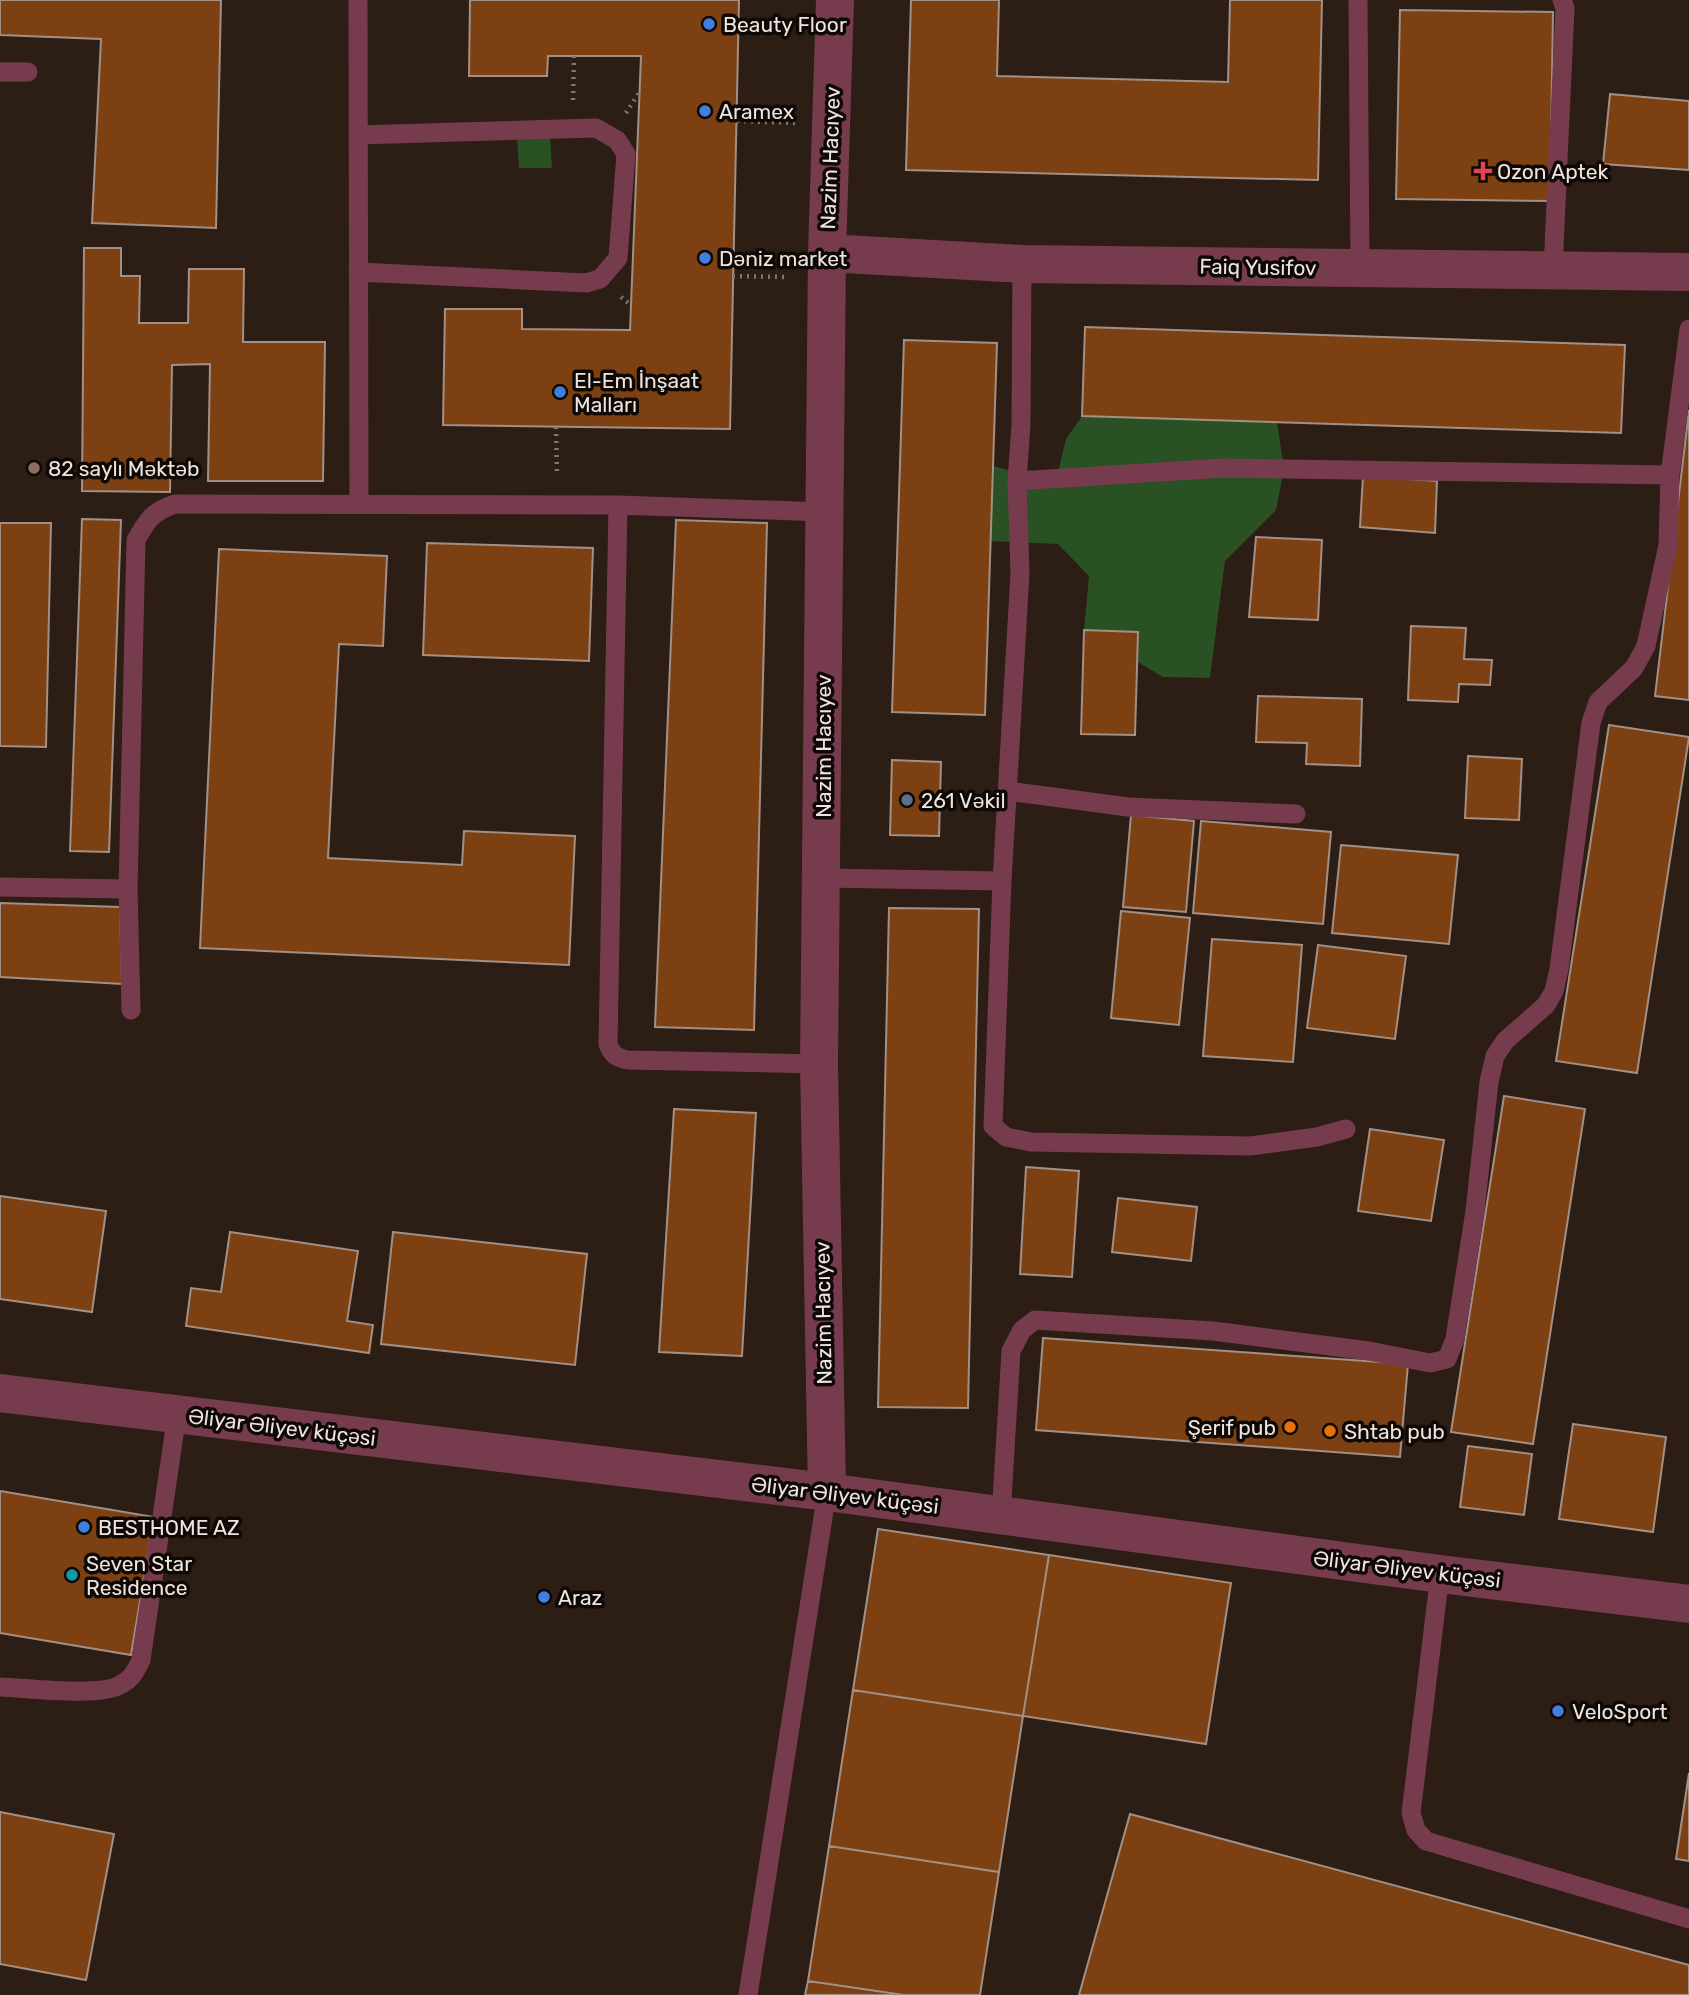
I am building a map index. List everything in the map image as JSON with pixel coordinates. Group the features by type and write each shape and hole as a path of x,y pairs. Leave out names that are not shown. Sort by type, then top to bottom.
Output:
{"street":[{"name":"Nazim Hacıyev","path":"827,1492 819,1064 827,265 835,0"},
{"name":"Faiq Yusifov","path":"827,265 1022,264 1689,272"},
{"name":"Əliyar Əliyev küçəsi","path":"0,1393 827,1492 1440,1574 1689,1604"}],"lane":[{"path":"358,0 359,504"},
{"path":"1358,0 1360,268"},
{"path":"1553,269 1565,8 1562,0"},
{"path":"0,72 28,72"},
{"path":"358,135 596,128 617,140 626,154 618,258 600,279 586,282 358,272"},
{"path":"1022,264 1021,425 1017,481 1020,573 1002,881 993,1126 1006,1137 1031,1142 1250,1146 1317,1137 1346,1129"},
{"path":"1001,1516 1011,1351 1022,1330 1035,1321 1213,1331 1369,1351 1430,1363 1447,1359 1455,1339 1475,1211 1489,1082 1495,1056 1505,1041 1546,1005 1554,991 1591,723 1598,702 1634,668 1646,646 1668,545 1670,475 1689,329"},
{"path":"1017,481 1223,468 1670,475"},
{"path":"131,1010 128,889 136,540 146,522 157,510 175,504 359,504 618,505 825,512"},
{"path":"618,505 608,1044 611,1052 618,1058 628,1060 819,1064"},
{"path":"1008,791 1128,807 1296,814"},
{"path":"822,878 1002,881"},
{"path":"0,887 128,889"},
{"path":"0,1687 102,1691 119,1686 133,1677 141,1660 177,1415"},
{"path":"748,1995 827,1492"},
{"path":"1440,1574 1410,1813 1416,1830 1426,1841 1689,1919"}],"path":[{"path":"573,128 574,56"},
{"path":"737,121 831,125"},
{"path":"733,276 827,265"},
{"path":"556,427 557,505"}],"green space":[{"path":"550,136 552,168 519,168 517,137"},
{"path":"1082,416 1277,422 1284,469 1276,510 1225,561 1210,678 1163,677 1084,630 1089,576 1058,544 990,541 993,466 1026,475 1030,488 1047,489 1058,472 1066,439"}],"building":[{"path":"0,0 221,0 216,228 92,223 101,39 0,35"},
{"path":"470,0 739,0 730,429 443,425 445,309 522,309 522,329 630,330 641,56 548,56 547,76 469,76"},
{"path":"911,0 999,0 997,76 1228,82 1230,0 1322,0 1318,180 906,170"},
{"path":"1400,10 1553,12 1550,201 1396,199"},
{"path":"1610,94 1689,101 1689,170 1603,164"},
{"path":"84,248 121,248 121,276 140,276 139,323 188,323 189,269 244,269 243,342 325,342 323,481 208,481 210,364 172,365 170,492 82,491"},
{"path":"1085,327 1625,345 1621,433 1082,416"},
{"path":"904,340 997,343 985,715 892,712"},
{"path":"1689,410 1689,700 1655,696"},
{"path":"1363,476 1437,481 1435,533 1360,527"},
{"path":"82,519 121,520 109,852 70,851"},
{"path":"676,520 767,523 754,1030 655,1027"},
{"path":"0,523 51,523 46,747 0,746"},
{"path":"1256,537 1322,540 1318,620 1249,617"},
{"path":"427,543 593,548 589,661 423,655"},
{"path":"219,549 387,556 383,646 339,644 328,858 462,865 464,831 575,836 569,965 200,948"},
{"path":"1411,626 1466,628 1464,659 1492,660 1490,685 1459,684 1458,702 1408,700"},
{"path":"1084,630 1138,632 1135,735 1081,734"},
{"path":"1258,696 1362,699 1360,766 1306,764 1307,743 1256,742"},
{"path":"1609,725 1689,737 1637,1073 1556,1061"},
{"path":"1468,756 1522,759 1519,820 1465,818"},
{"path":"892,760 941,762 939,836 890,835"},
{"path":"1131,815 1194,821 1186,912 1123,907"},
{"path":"1201,821 1331,832 1323,924 1193,913"},
{"path":"1341,845 1458,855 1449,944 1332,933"},
{"path":"0,903 120,907 122,984 0,977"},
{"path":"889,908 979,909 968,1408 878,1407"},
{"path":"1121,911 1190,918 1179,1025 1111,1018"},
{"path":"1212,939 1302,945 1293,1062 1203,1056"},
{"path":"1318,945 1406,956 1395,1039 1307,1028"},
{"path":"1504,1096 1585,1109 1533,1444 1451,1432"},
{"path":"674,1109 756,1113 742,1356 659,1352"},
{"path":"1370,1129 1444,1140 1431,1221 1358,1211"},
{"path":"1026,1167 1079,1171 1072,1277 1020,1274"},
{"path":"0,1196 106,1211 92,1312 0,1299"},
{"path":"1118,1198 1197,1207 1191,1261 1112,1252"},
{"path":"230,1232 358,1251 347,1321 373,1325 369,1353 186,1326 191,1288 221,1292"},
{"path":"393,1232 587,1254 575,1365 381,1344"},
{"path":"1043,1338 1408,1364 1400,1457 1036,1430"},
{"path":"1573,1424 1666,1437 1653,1532 1559,1519"},
{"path":"1468,1446 1532,1454 1524,1515 1460,1507"},
{"name":"Seven Star Residence","path":"0,1491 154,1517 131,1655 0,1633"},
{"path":"878,1529 1049,1555 1023,1716 853,1690"},
{"path":"1049,1555 1231,1583 1206,1744 1023,1716"},
{"path":"853,1690 1023,1716 999,1872 829,1846"},
{"path":"1689,1773 1689,1861 1676,1859"},
{"path":"0,1812 114,1834 86,1980 0,1964"},
{"path":"1130,1814 1689,1965 1689,1995 1079,1995"},
{"path":"829,1846 999,1872 980,1995 904,1995 808,1981"},
{"path":"808,1981 904,1995 805,1995"}],"place":[{"name":"Beauty Floor","path":"709,24"},
{"name":"Aramex","path":"705,111"},
{"name":"Ozon Aptek","path":"1483,171"},
{"name":"Dəniz market","path":"705,258"},
{"name":"El-Em İnşaat Malları","path":"560,392"},
{"name":"82 saylı Məktəb","path":"34,468"},
{"name":"261 Vəkil","path":"907,800"},
{"name":"Şerif pub","path":"1290,1427"},
{"name":"Shtab pub","path":"1330,1431"},
{"name":"BESTHOME AZ","path":"84,1527"},
{"name":"Seven Star Residence","path":"72,1575"},
{"name":"Araz","path":"544,1597"},
{"name":"VeloSport","path":"1558,1711"}]}
